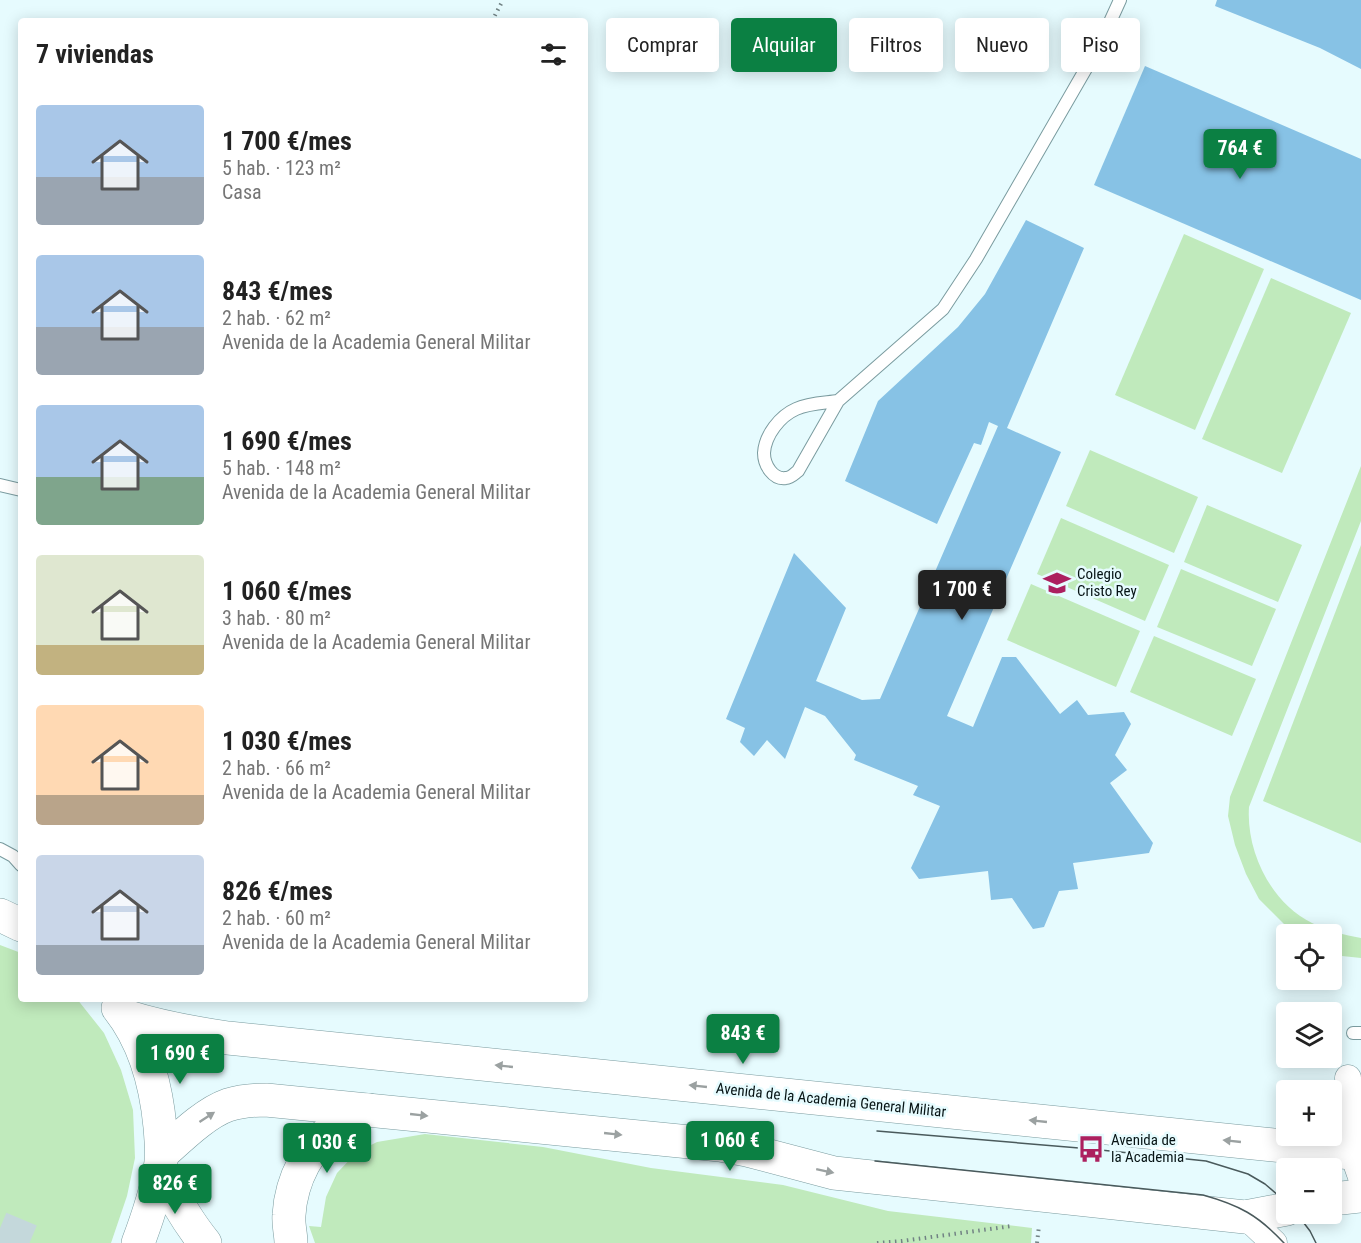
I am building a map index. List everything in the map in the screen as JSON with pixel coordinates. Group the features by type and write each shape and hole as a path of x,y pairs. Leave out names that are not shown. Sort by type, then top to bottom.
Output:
{"main road":[{"path":"0,915 18,924"},
{"path":"118,1007 138,1039 150,1068 158,1103 161,1162 149,1215 138,1243"},
{"name":"Avenida de la Academia General Militar","path":"118,1007 152,1025 228,1038 1276,1139"},
{"path":"161,1162 182,1135 226,1106 247,1101 266,1100 720,1145 834,1173 1245,1217 1276,1211"},
{"path":"291,1243 289,1216 294,1189 303,1165 316,1144 329,1131 341,1122 368,1110"},
{"name":"Avenida de la Academia General Militar","path":"1308,1146 1358,1162"},
{"path":"161,1162 178,1206 205,1243"},
{"path":"1342,1198 1361,1196"}],"street":[{"path":"1342,1087 1348,1078 1358,1162"},
{"path":"1245,1217 1274,1243"}],"lane":[{"path":"838,401 796,409 775,426 767,440 764,453 765,463 771,473 779,478 789,478 798,471 838,401 943,309 976,259 1099,46 1120,0"},
{"path":"0,485 18,489"},
{"path":"0,849 18,862"}],"path":[{"path":"494,18 503,0"},
{"path":"877,1243 1016,1225"}],"green space":[{"path":"1184,234 1264,269 1195,430 1115,395"},
{"path":"1271,278 1351,313 1282,473 1202,439"},
{"path":"1090,450 1198,497 1174,553 1066,506"},
{"path":"1361,466 1361,521 1249,807 1252,841 1264,874 1284,903 1314,924 1284,924 1259,899 1235,845 1228,816 1230,797"},
{"path":"1207,505 1302,545 1278,602 1184,562"},
{"path":"1061,518 1169,565 1145,621 1037,574"},
{"path":"1361,545 1361,843 1263,801"},
{"path":"1181,569 1276,609 1252,666 1157,627"},
{"path":"1031,584 1140,631 1116,687 1007,640"},
{"path":"1154,636 1256,679 1232,736 1130,692"},
{"path":"1342,933 1361,938 1361,958 1342,956"},
{"path":"0,945 18,952 18,1002 79,1002 104,1033 121,1070 133,1110 135,1158 127,1196 111,1243 0,1243"},
{"path":"425,1134 543,1147 651,1168 783,1185 888,1211 1032,1228 1031,1243 315,1243 309,1226 321,1227 326,1197 337,1173 357,1152 377,1142"}],"building":[{"path":"1217,0 1361,0 1361,69 1320,48 1215,6"},
{"path":"1145,66 1361,159 1361,300 1094,185"},
{"path":"1026,220 1084,248 1007,428 1061,452 947,716 973,727 1002,657 1016,657 1060,714 1077,700 1088,715 1124,712 1131,724 1115,755 1127,770 1110,783 1153,843 1149,853 1073,863 1078,889 1059,891 1044,927 1033,929 1012,898 991,900 988,871 919,879 911,868 940,806 913,795 918,786 854,760 856,755 825,716 805,707 785,759 767,740 754,756 740,742 745,728 726,719 794,553 846,608 816,681 862,700 880,699 998,426 989,422 981,445 974,443 937,524 845,481 878,401 958,327 985,294"}],"tunnel":[{"path":"0,1228 36,1243"}],"tram line":[{"path":"877,1131 1206,1161 1248,1174 1276,1194"},
{"path":"875,1161 1203,1195 1247,1212 1284,1243"},
{"path":"1305,1224 1316,1243"}],"place":[{"name":"Colegio Cristo Rey","path":"1057,583"},
{"name":"Avenida de la Academia","path":"1091,1149"}]}
